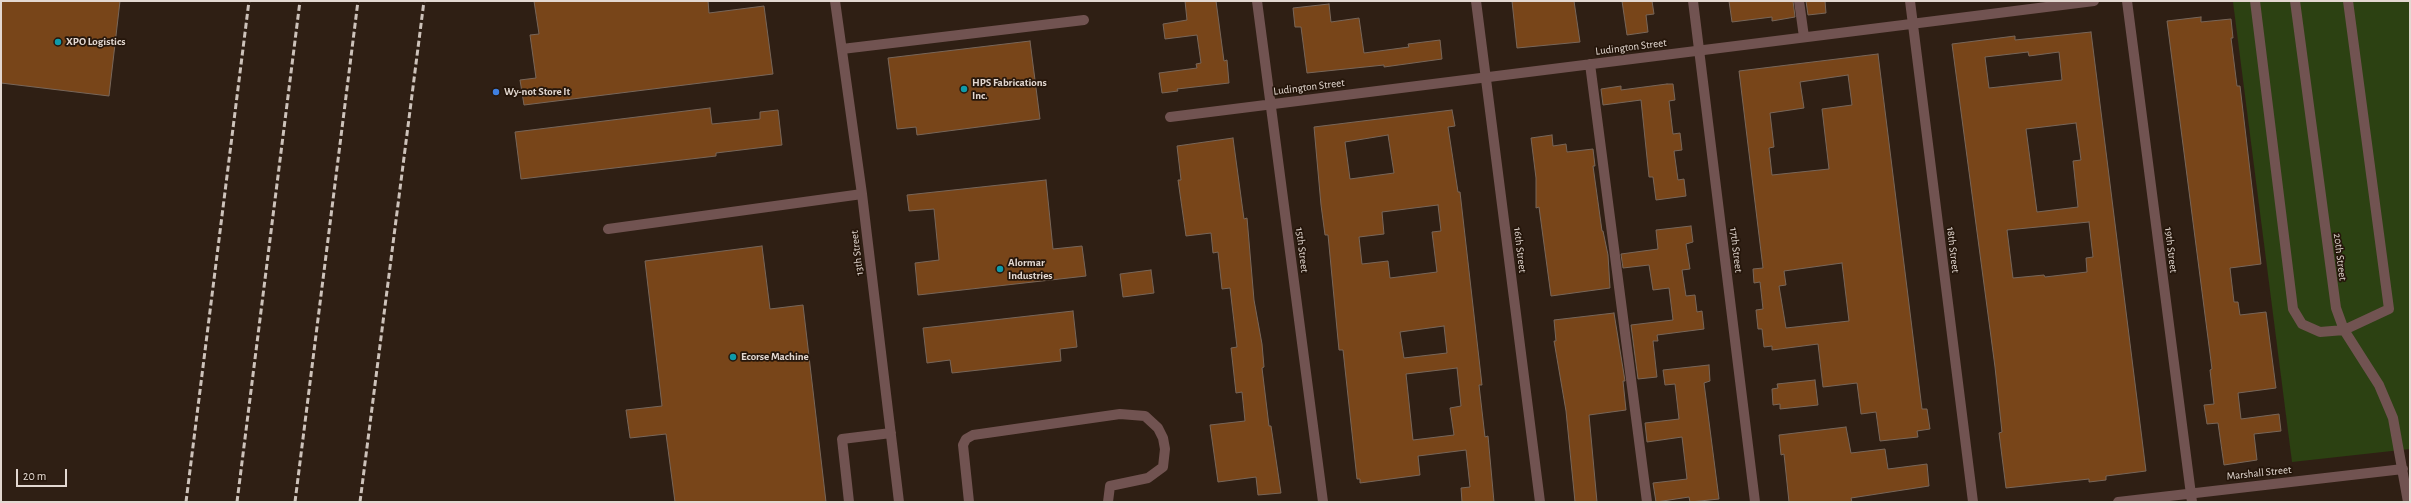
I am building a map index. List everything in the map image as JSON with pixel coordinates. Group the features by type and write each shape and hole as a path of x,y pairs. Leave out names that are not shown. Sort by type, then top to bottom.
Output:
{"street":[{"name":"13th Street","path":"835,1 862,194 900,502"},
{"name":"15th Street","path":"1257,1 1323,502"},
{"name":"16th Street","path":"1476,1 1540,502"},
{"name":"17th Street","path":"1693,1 1755,502"},
{"path":"1799,1 1804,37"},
{"name":"18th Street","path":"1910,1 1973,502"},
{"name":"Ludington Street","path":"1170,117 2094,1"},
{"name":"19th Street","path":"2127,1 2191,498"},
{"path":"2254,1 2293,309 2302,324 2320,332 2344,330 2389,309 2348,1"},
{"name":"20th Street","path":"2295,1 2332,290 2344,330 2386,400 2393,418 2408,502"},
{"path":"842,49 1084,20"},
{"path":"1590,64 1647,502"},
{"path":"608,229 862,194"},
{"path":"969,502 964,445 966,439 973,435 1120,414 1145,416 1156,425 1163,438 1165,449 1162,467 1148,478 1110,486 1108,502"},
{"path":"850,502 842,439 891,433"},
{"name":"Marshall Street","path":"2118,502 2191,498 2403,469"}],"green space":[{"path":"2410,1 2410,449 2292,462 2233,2"}],"building":[{"name":"XPO Logistics","path":"1,1 120,1 109,96 1,83"},
{"path":"534,1 708,1 709,13 764,6 773,74 524,105 520,80 536,78 530,35 539,34"},
{"path":"1185,1 1216,1 1224,61 1227,60 1229,83 1177,89 1178,91 1162,93 1159,73 1197,68 1196,64 1201,63 1197,35 1165,39 1163,24 1187,20"},
{"path":"1512,1 1574,1 1580,42 1517,48"},
{"path":"1622,1 1652,1 1654,14 1646,15 1648,32 1627,35"},
{"path":"1729,1 1793,1 1795,17 1772,21 1772,17 1732,22"},
{"path":"1806,1 1825,1 1826,13 1808,15"},
{"path":"1329,4 1331,22 1359,18 1364,53 1409,47 1408,44 1440,40 1442,59 1384,67 1384,65 1307,73 1301,27 1295,27 1293,8"},
{"path":"2201,17 2201,22 2231,19 2233,38 2231,38 2237,86 2240,86 2261,264 2230,268 2234,302 2238,302 2240,315 2266,312 2276,388 2238,393 2241,419 2279,414 2281,431 2254,434 2257,460 2224,465 2218,423 2207,424 2204,405 2214,404 2210,370 2212,369 2167,21"},
{"path":"2091,32 2146,471 2106,476 2106,480 2089,482 2089,479 2006,488 1999,433 2002,432 1995,367 1952,44 2015,36 2015,40","holes":["2028,52 2029,56 2059,52 2062,80 1989,88 1985,57","2076,123 2081,160 2073,161 2078,207 2037,212 2026,129","2089,222 2093,257 2086,258 2087,272 2045,277 2044,275 2013,278 2007,230"]},
{"name":"HPS Fabrications Inc.","path":"1030,41 1040,119 917,135 916,127 897,129 888,58"},
{"path":"1878,54 1922,409 1927,409 1930,429 1917,431 1918,437 1880,441 1876,412 1861,414 1857,383 1823,387 1818,344 1772,350 1772,346 1764,347 1762,329 1758,329 1756,310 1763,309 1760,282 1754,283 1753,269 1763,268 1739,71","holes":["1848,75 1852,105 1822,109 1829,169 1772,175 1769,148 1774,147 1770,113 1804,108 1800,82","1842,263 1849,321 1786,328 1779,286 1786,285 1784,271"]},
{"path":"1673,84 1675,100 1669,101 1673,134 1680,133 1682,150 1674,151 1678,180 1684,179 1686,196 1656,200 1653,177 1649,177 1641,100 1603,105 1601,89 1621,86 1621,90"},
{"path":"710,108 712,124 760,119 760,112 778,110 782,145 716,153 716,156 521,179 515,132"},
{"path":"1452,110 1455,126 1448,127 1458,192 1460,192 1482,385 1479,385 1485,437 1488,436 1494,502 1462,502 1461,488 1470,487 1466,450 1418,456 1420,475 1360,483 1360,479 1357,479 1343,350 1339,350 1328,235 1325,235 1321,205 1314,127","holes":["1388,135 1394,173 1350,179 1345,142","1438,205 1441,231 1432,232 1437,272 1390,278 1388,261 1362,264 1359,237 1384,234 1382,212","1444,326 1447,353 1404,358 1400,332","1457,368 1461,406 1450,408 1454,435 1413,440 1406,374"]},
{"path":"1552,135 1553,146 1566,144 1567,152 1593,149 1595,166 1593,166 1602,231 1608,255 1610,288 1551,296 1539,207 1536,208 1536,178 1531,138"},
{"path":"1233,138 1244,219 1247,218 1254,300 1262,344 1264,367 1262,368 1269,426 1271,426 1281,493 1258,495 1256,477 1218,482 1210,425 1245,421 1242,392 1236,393 1231,348 1237,347 1230,288 1222,289 1218,252 1213,253 1211,233 1186,236 1178,180 1181,180 1177,146"},
{"path":"1046,180 1053,249 1082,246 1086,276 918,295 915,263 939,260 934,209 909,211 907,195"},
{"path":"1691,226 1693,242 1686,244 1690,269 1682,270 1686,296 1695,295 1697,312 1702,311 1704,329 1657,335 1658,341 1653,341 1657,377 1638,379 1631,325 1673,320 1669,288 1653,290 1649,265 1623,268 1621,254 1658,249 1656,230"},
{"name":"Ecorse Machine","path":"762,246 770,309 803,305 826,502 675,502 666,434 630,438 626,410 662,406 645,261"},
{"path":"1151,270 1154,293 1123,297 1120,274"},
{"path":"1073,311 1077,347 1060,349 1061,361 952,373 950,360 927,363 923,328"},
{"path":"1614,313 1625,381 1623,381 1626,410 1589,415 1597,502 1575,502 1566,411 1554,341 1556,341 1554,320"},
{"path":"1709,365 1710,381 1704,383 1719,499 1690,502 1689,497 1656,502 1653,483 1687,479 1682,437 1647,442 1645,423 1679,419 1675,384 1665,385 1663,370"},
{"path":"1815,380 1818,405 1780,409 1780,404 1773,405 1772,389 1778,388 1777,384"},
{"path":"1846,427 1851,453 1885,449 1888,469 1927,464 1929,486 1851,498 1852,502 1789,502 1784,454 1781,455 1779,435"}],"railway":[{"path":"186,502 249,1"},
{"path":"237,502 300,1"},
{"path":"295,502 358,1"},
{"path":"360,502 424,1"}],"place":[{"name":"XPO Logistics","path":"58,42"},
{"name":"HPS Fabrications Inc.","path":"964,89"},
{"name":"Wy-not Store It","path":"496,92"},
{"name":"Alormar Industries","path":"1000,269"},
{"name":"Ecorse Machine","path":"733,357"}]}
